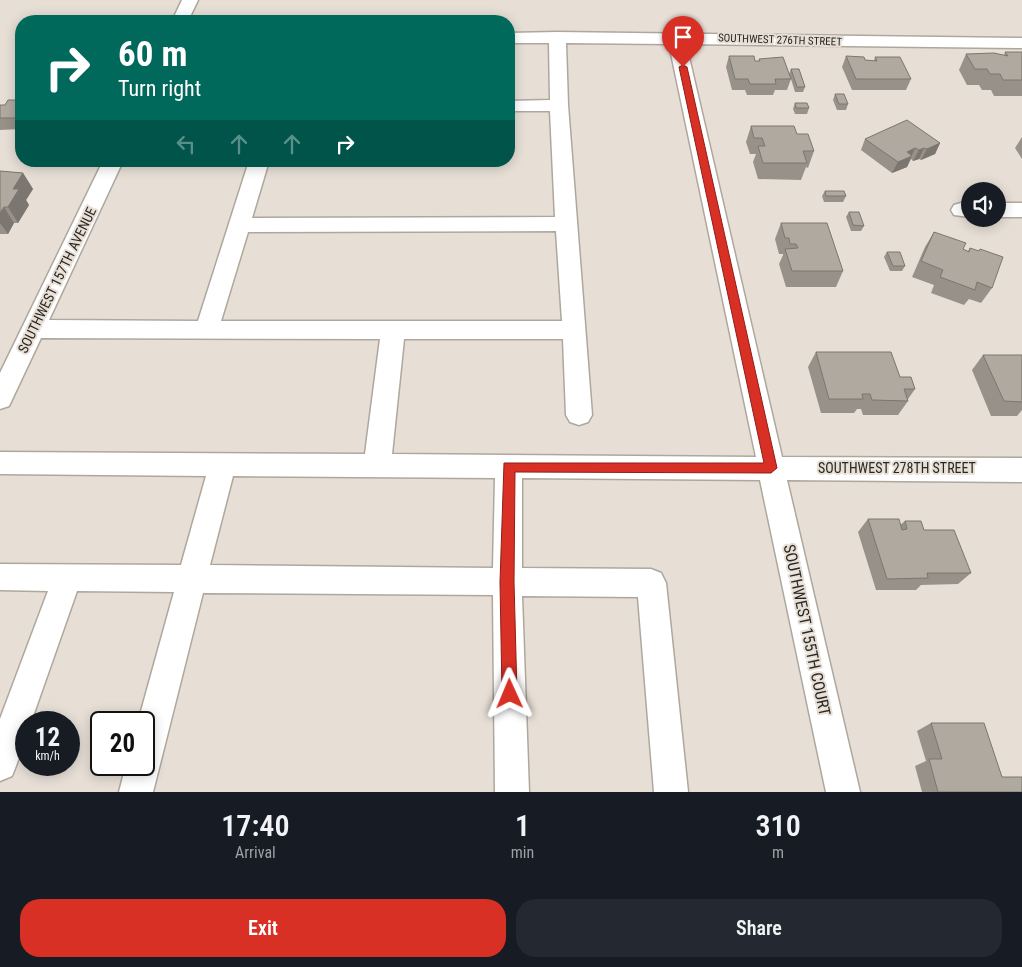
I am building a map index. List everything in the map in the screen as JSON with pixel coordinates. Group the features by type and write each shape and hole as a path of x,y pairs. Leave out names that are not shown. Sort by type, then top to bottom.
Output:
{"street":[{"path":"183,15 190,0"},
{"name":"SOUTHWEST 276TH STREET","path":"515,38 676,38 1022,43"},
{"path":"557,38 559,106 579,414"},
{"name":"SOUTHWEST 155TH COURT","path":"676,38 842,792"},
{"path":"515,106 559,106"},
{"name":"SOUTHWEST 157TH AVENUE","path":"0,398 110,167"},
{"path":"207,330 257,167"},
{"path":"1006,210 1022,210"},
{"path":"240,224 566,224"},
{"path":"33,329 574,330"},
{"path":"377,466 393,330"},
{"name":"SOUTHWEST 278TH STREET","path":"0,463 1022,470"},
{"path":"155,720 222,465"},
{"path":"509,466 507,582 512,792"},
{"path":"2,577 651,583 671,792"},
{"path":"0,764 67,578"},
{"path":"136,792 140,776"}],"building":[{"path":"1005,52 1022,52 1022,80 1003,80 1000,74 990,74 987,69 975,69 966,54 994,53 1008,56"},
{"path":"729,56 754,56 755,61 783,57 791,79 775,79 776,84 750,84 748,79 735,79"},
{"path":"846,56 864,57 865,60 877,61 875,57 900,57 911,79 856,79"},
{"path":"791,69 799,69 805,87 797,87"},
{"path":"835,94 844,94 848,104 839,104"},
{"path":"8,100 15,100 15,118 0,118 0,105 5,105"},
{"path":"795,103 807,103 809,108 796,108"},
{"path":"907,120 940,143 927,149 919,150 915,148 907,152 912,156 898,162 865,139"},
{"path":"751,126 794,126 797,134 808,134 814,151 803,151 807,163 763,163 758,146 765,146 762,138 754,138"},
{"path":"0,171 23,173 13,189 19,189 8,207 4,207 0,213"},
{"path":"825,191 844,191 846,196 826,196"},
{"path":"849,212 859,212 864,226 853,225"},
{"path":"781,223 827,223 843,271 792,271 785,249 798,248 796,244 790,244 789,238 785,238"},
{"path":"934,232 966,243 963,249 969,252 970,248 979,251 980,249 1003,257 992,288 977,282 975,290 940,277 943,270 921,261"},
{"path":"887,252 900,252 905,266 893,266"},
{"path":"816,352 891,352 900,377 911,377 915,389 904,389 908,401 872,400 870,394 862,394 863,399 829,399"},
{"path":"983,355 1022,355 1022,402 1004,401"},
{"path":"868,519 899,519 902,530 907,529 905,521 921,521 924,530 954,530 971,573 927,573 928,578 887,579"},
{"path":"931,723 984,723 1002,777 1022,777 1022,792 938,792 929,759 942,759"}],"route":[{"path":"510,694 507,582 509,466 771,468 683,67"}]}
